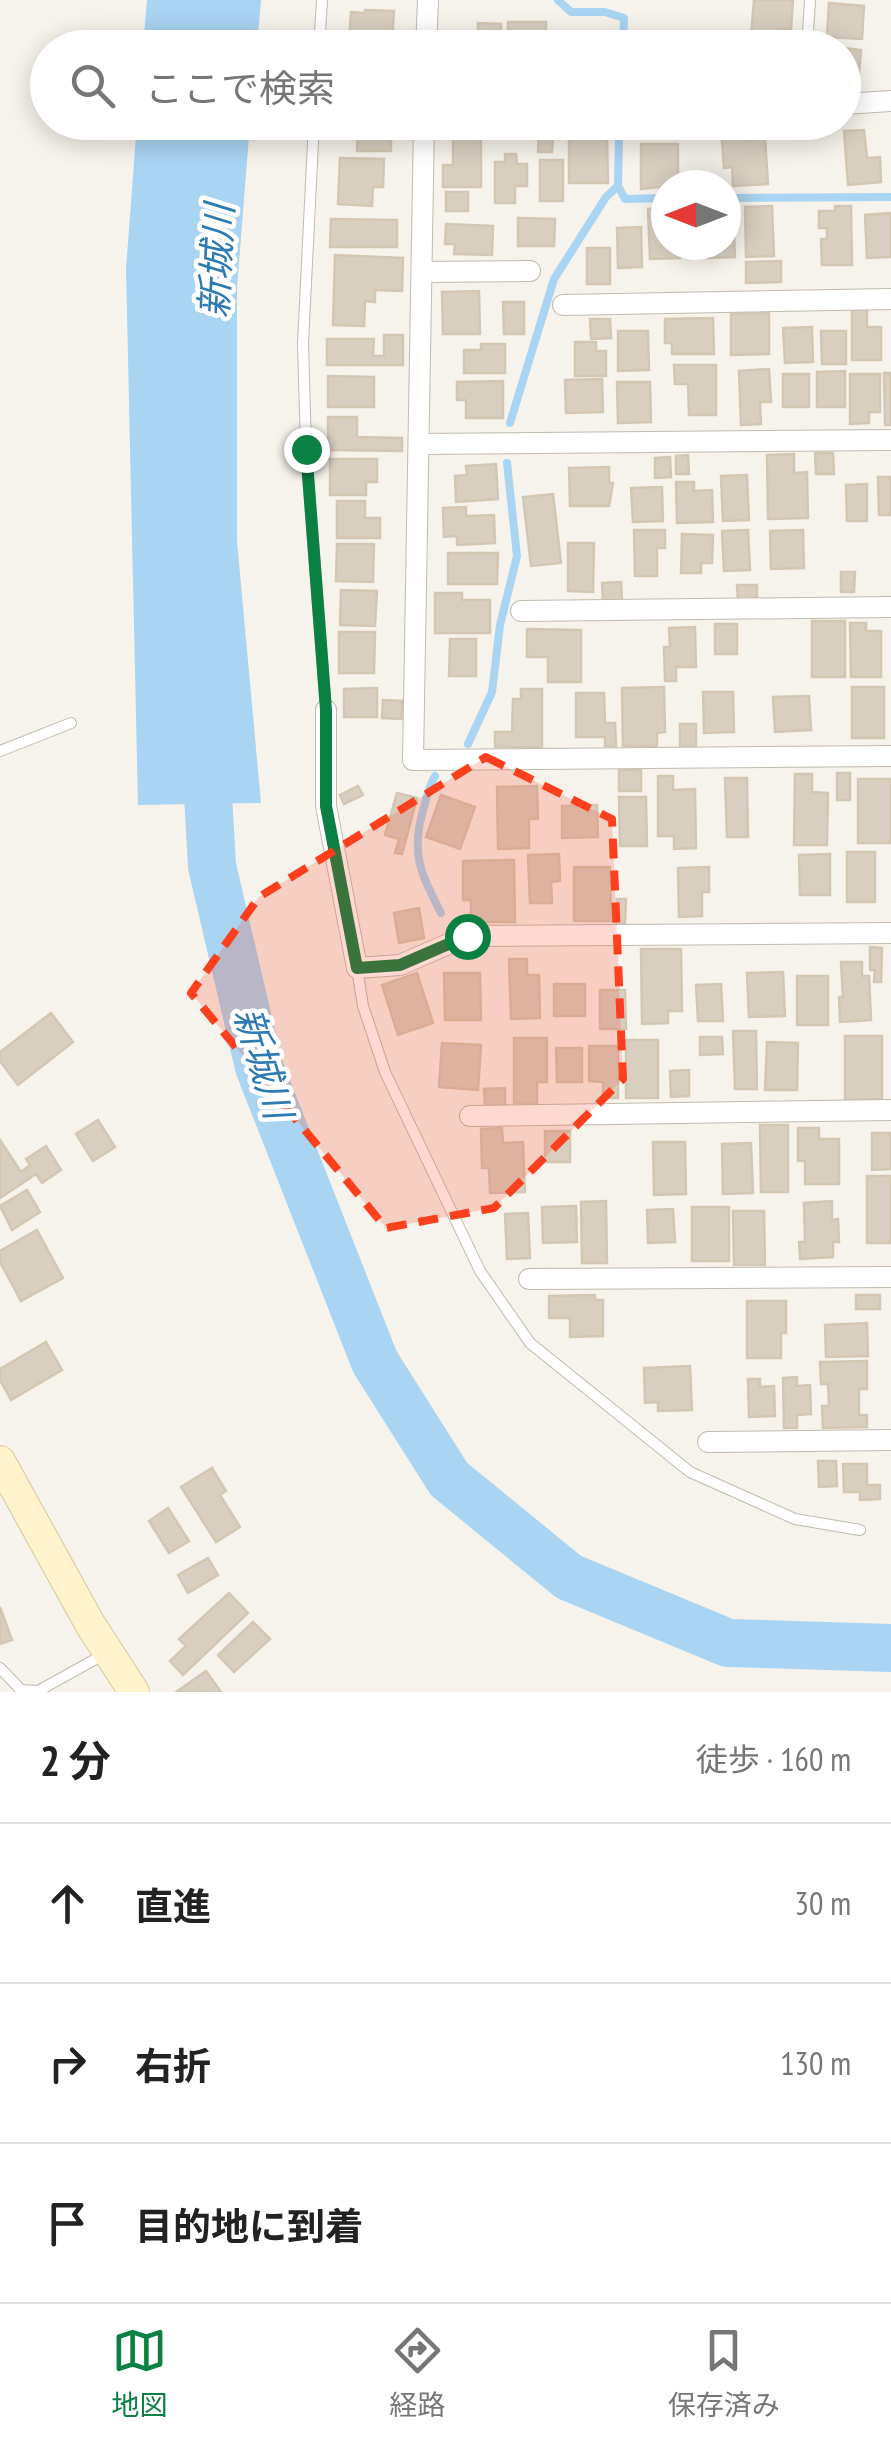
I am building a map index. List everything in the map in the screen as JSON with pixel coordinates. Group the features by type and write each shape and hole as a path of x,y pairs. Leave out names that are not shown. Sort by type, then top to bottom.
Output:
{"main road":[{"path":"0,1460 134,1692"}],"street":[{"path":"427,30 428,0"},
{"path":"861,103 891,100"},
{"path":"424,140 412,760 891,756"},
{"path":"422,272 530,271"},
{"path":"563,305 891,299"},
{"path":"420,444 891,440"},
{"path":"521,610 891,607"},
{"path":"326,710 326,806 357,968 400,965 467,936 891,933"},
{"path":"470,1116 891,1110"},
{"path":"529,1279 891,1276"},
{"path":"708,1442 891,1440"}],"lane":[{"path":"320,30 322,0"},
{"path":"808,30 810,0"},
{"path":"313,140 302,343 326,710"},
{"path":"0,752 71,724"},
{"path":"357,968 363,1006 385,1072 480,1271 530,1343 690,1472 795,1519 860,1530"},
{"path":"0,1668 21,1690 38,1691 108,1652"}],"highlighted area":[{"path":"486,757 612,819 623,1079 494,1208 386,1228 191,993 259,897"}],"water":[{"path":"147,0 261,0 258,30 144,30"},
{"path":"136,140 249,140 237,288 237,541 261,803 138,805 126,269"}],"building":[{"path":"754,0 793,0 791,30 752,30"},
{"path":"829,3 864,6 862,39 861,30 827,30"},
{"path":"394,11 393,30 350,30 351,12"},
{"path":"508,22 546,22 546,30 508,30"},
{"path":"478,23 501,24 501,30 478,30"},
{"path":"861,130 867,158 880,157 881,182 848,185 845,140 861,140"},
{"path":"358,140 391,140 391,151 357,151"},
{"path":"453,140 481,140 481,187 443,187 443,165 453,165"},
{"path":"539,140 553,140 552,152 538,152"},
{"path":"569,140 607,140 608,183 569,183"},
{"path":"722,140 765,140 768,184 741,186 741,170 724,168"},
{"path":"641,144 678,144 678,170 651,170 651,188 641,189"},
{"path":"505,154 516,154 517,164 527,164 527,186 515,186 515,203 495,203 495,162 505,162"},
{"path":"340,158 384,159 383,187 373,187 372,206 338,204"},
{"path":"540,160 563,160 563,201 540,201"},
{"path":"446,192 468,192 468,211 446,211"},
{"path":"772,206 774,256 746,257 745,207"},
{"path":"835,206 851,206 852,265 822,265 821,239 827,239 827,228 819,228 819,211 835,211"},
{"path":"651,209 651,259 650,259"},
{"path":"891,213 891,257 867,258 865,215"},
{"path":"518,218 555,219 554,246 518,246"},
{"path":"331,219 397,220 397,247 330,247"},
{"path":"446,224 493,226 492,255 454,254 455,244 445,244"},
{"path":"641,227 642,267 618,268 617,228"},
{"path":"587,248 610,248 610,284 587,284"},
{"path":"335,255 403,258 402,291 375,290 375,302 365,301 364,326 333,325"},
{"path":"781,261 781,282 746,283 746,262"},
{"path":"479,291 480,334 443,334 442,292"},
{"path":"503,302 524,302 524,334 504,334"},
{"path":"852,308 867,308 867,327 881,327 881,360 852,360"},
{"path":"769,313 769,354 731,355 731,314"},
{"path":"713,318 714,354 672,354 672,343 665,343 665,319"},
{"path":"590,319 610,319 611,338 591,339"},
{"path":"812,327 813,362 785,363 783,328"},
{"path":"618,331 648,331 649,370 618,371"},
{"path":"821,331 846,331 846,364 822,364"},
{"path":"384,335 403,335 403,365 327,365 327,339 374,339 373,356 384,356"},
{"path":"575,342 596,342 596,351 606,351 606,376 575,376"},
{"path":"481,344 505,344 505,373 464,373 464,350 481,350"},
{"path":"674,365 716,365 716,415 689,415 688,384 675,384"},
{"path":"769,369 771,402 760,402 761,424 741,425 739,371"},
{"path":"845,371 845,407 817,407 817,372"},
{"path":"884,373 891,373 891,425 885,425"},
{"path":"783,374 809,374 809,407 783,407"},
{"path":"850,374 880,374 880,412 869,412 869,423 850,424"},
{"path":"328,376 374,377 374,407 328,407"},
{"path":"602,379 603,412 566,413 565,380"},
{"path":"503,381 503,418 466,418 466,400 457,400 457,382"},
{"path":"617,382 650,382 651,422 618,423"},
{"path":"328,417 357,417 357,437 402,438 402,451 328,450"},
{"path":"815,453 833,453 834,474 816,474"},
{"path":"794,454 794,473 807,472 808,518 768,519 767,455"},
{"path":"688,455 689,474 676,474 676,456"},
{"path":"670,457 671,477 655,478 655,458"},
{"path":"330,459 377,459 377,482 366,482 366,495 330,495"},
{"path":"496,464 498,499 456,502 455,476 467,475 466,466"},
{"path":"609,467 609,483 613,483 609,506 570,506 569,468"},
{"path":"747,475 749,520 723,521 721,476"},
{"path":"878,477 891,477 891,515 879,515"},
{"path":"676,482 694,482 694,491 712,490 713,522 677,523"},
{"path":"867,484 867,521 847,521 846,485"},
{"path":"662,487 663,521 633,522 631,488"},
{"path":"553,494 561,563 531,566 523,497"},
{"path":"337,501 365,501 365,518 380,518 380,538 337,538"},
{"path":"466,507 466,516 494,515 495,543 457,545 457,536 444,537 443,508"},
{"path":"634,530 665,530 665,548 657,548 657,576 635,576"},
{"path":"748,530 750,570 724,571 722,531"},
{"path":"803,530 804,568 771,569 770,531"},
{"path":"682,534 713,535 712,563 701,563 701,573 681,573"},
{"path":"568,543 594,543 593,592 568,591"},
{"path":"337,544 374,544 373,582 336,581"},
{"path":"448,553 498,553 497,584 448,584"},
{"path":"841,572 855,572 854,592 841,592"},
{"path":"621,582 622,601 603,601 602,583"},
{"path":"737,585 757,585 757,601 738,602"},
{"path":"341,590 377,591 375,626 340,625"},
{"path":"435,593 462,593 462,600 490,600 490,633 435,633"},
{"path":"812,621 845,621 845,677 812,677"},
{"path":"850,623 866,623 866,631 881,631 881,677 851,677"},
{"path":"715,624 737,624 737,654 715,654"},
{"path":"695,627 696,667 676,667 676,681 665,681 664,647 670,647 669,628"},
{"path":"527,629 581,630 581,682 548,682 548,657 527,657"},
{"path":"339,632 375,632 374,673 339,673"},
{"path":"450,639 476,639 476,676 449,676"},
{"path":"664,687 665,732 657,733 657,746 623,746 622,688"},
{"path":"852,687 884,687 884,738 852,738"},
{"path":"377,688 377,717 344,717 344,689"},
{"path":"521,689 542,689 542,747 495,747 495,732 512,732 513,699 521,699"},
{"path":"703,692 733,692 734,732 704,733"},
{"path":"576,693 604,693 605,723 615,723 616,746 605,746 605,737 576,737"},
{"path":"809,696 811,730 775,732 773,697"},
{"path":"383,700 402,701 402,719 382,718"},
{"path":"680,724 696,724 696,747 680,747"},
{"path":"619,770 641,770 641,791 619,791"},
{"path":"837,773 850,773 850,800 837,800"},
{"path":"795,774 812,774 812,792 828,793 827,845 794,845"},
{"path":"658,776 673,776 673,790 695,789 696,848 674,849 674,836 658,836"},
{"path":"725,778 747,778 748,837 727,837"},
{"path":"858,779 891,779 891,843 858,843"},
{"path":"358,786 363,795 344,804 340,795"},
{"path":"537,786 538,819 529,819 529,848 498,849 497,787"},
{"path":"397,793 417,798 402,854 395,853 399,839 385,835"},
{"path":"441,795 475,807 460,849 426,837"},
{"path":"619,797 646,797 647,846 620,846"},
{"path":"597,805 598,837 562,838 562,806"},
{"path":"847,852 875,852 875,902 847,902"},
{"path":"559,854 560,881 551,882 552,903 530,903 528,855"},
{"path":"830,854 830,895 800,895 799,855"},
{"path":"514,860 515,922 471,922 471,900 463,900 463,861"},
{"path":"574,867 610,867 611,921 574,921"},
{"path":"709,867 709,892 702,892 702,916 679,917 678,868"},
{"path":"617,899 626,899 625,923 617,923"},
{"path":"419,908 424,938 399,943 394,913"},
{"path":"870,947 882,948 881,982 874,982 875,970 870,970"},
{"path":"641,949 681,949 682,1011 668,1011 668,1023 642,1024"},
{"path":"509,959 527,959 527,975 539,975 540,1018 511,1019"},
{"path":"841,962 862,962 862,976 869,976 871,1020 840,1022"},
{"path":"783,972 785,1016 749,1017 747,973"},
{"path":"417,973 433,1023 398,1035 382,985"},
{"path":"444,973 480,973 481,1020 445,1020"},
{"path":"797,976 828,976 828,1025 797,1025"},
{"path":"554,984 585,984 585,1016 554,1016"},
{"path":"721,984 723,1021 698,1021 696,985"},
{"path":"600,990 625,990 626,1029 600,1029"},
{"path":"51,1013 73,1042 18,1085 0,1061 0,1052"},
{"path":"733,1031 756,1031 757,1089 735,1089"},
{"path":"845,1036 882,1036 882,1099 845,1100"},
{"path":"700,1037 722,1037 723,1054 700,1055"},
{"path":"514,1038 547,1038 547,1082 537,1082 537,1103 514,1103"},
{"path":"626,1040 658,1040 658,1098 626,1098"},
{"path":"767,1042 798,1043 797,1090 765,1090"},
{"path":"442,1043 481,1045 478,1090 439,1087"},
{"path":"589,1046 618,1046 618,1098 603,1098 603,1082 589,1081"},
{"path":"556,1048 582,1048 582,1082 557,1082"},
{"path":"689,1070 689,1096 671,1097 670,1071"},
{"path":"505,1088 505,1106 485,1107 484,1089"},
{"path":"98,1120 115,1147 93,1161 76,1134"},
{"path":"760,1125 788,1125 788,1192 761,1192"},
{"path":"502,1128 503,1143 523,1142 525,1192 490,1193 489,1168 482,1168 481,1129"},
{"path":"798,1128 819,1128 819,1139 839,1139 839,1184 805,1184 805,1161 798,1161"},
{"path":"545,1131 570,1131 570,1162 545,1162"},
{"path":"872,1133 891,1133 891,1169 872,1170"},
{"path":"0,1140 21,1172 30,1165 26,1159 46,1146 61,1170 42,1183 36,1174 0,1198"},
{"path":"653,1142 685,1142 686,1194 654,1195"},
{"path":"751,1143 753,1193 723,1194 722,1144"},
{"path":"867,1176 891,1176 891,1243 867,1243"},
{"path":"27,1190 40,1212 12,1230 0,1206"},
{"path":"606,1201 607,1263 582,1263 581,1202"},
{"path":"832,1201 832,1220 838,1219 839,1242 833,1242 833,1257 800,1259 799,1242 805,1242 804,1203"},
{"path":"576,1206 577,1242 543,1243 542,1207"},
{"path":"692,1207 729,1207 729,1261 692,1261"},
{"path":"673,1209 675,1242 648,1243 647,1210"},
{"path":"733,1211 764,1211 765,1265 734,1265"},
{"path":"528,1213 530,1258 507,1259 505,1214"},
{"path":"37,1230 63,1278 21,1301 0,1262 0,1251"},
{"path":"595,1295 595,1300 603,1300 603,1336 570,1337 570,1318 549,1318 549,1296"},
{"path":"856,1295 880,1295 880,1309 856,1309"},
{"path":"747,1301 786,1301 781,1358 747,1358"},
{"path":"867,1323 868,1356 826,1357 825,1325"},
{"path":"46,1342 62,1370 11,1400 0,1380 0,1369"},
{"path":"867,1361 867,1389 859,1389 859,1415 867,1415 867,1427 823,1428 822,1406 829,1406 828,1384 821,1384 820,1362"},
{"path":"690,1366 692,1410 658,1411 658,1402 645,1403 644,1368"},
{"path":"797,1377 797,1386 810,1385 811,1414 797,1415 797,1428 784,1428 783,1378"},
{"path":"748,1379 760,1379 760,1387 774,1386 775,1416 749,1417"},
{"path":"818,1461 836,1461 837,1486 819,1487"},
{"path":"843,1464 867,1464 867,1485 880,1485 880,1499 860,1500 860,1492 844,1492"},
{"path":"212,1468 226,1491 220,1495 240,1527 216,1542 181,1487"},
{"path":"168,1508 189,1541 169,1553 149,1521"},
{"path":"208,1558 218,1575 188,1593 178,1575"},
{"path":"229,1593 248,1613 183,1675 170,1661 186,1646 179,1639"},
{"path":"0,1607 12,1640 0,1644"},
{"path":"253,1622 270,1639 234,1672 218,1655"},
{"path":"206,1671 221,1692 176,1692"}],"waterway":[{"path":"558,0 571,12 605,12 624,18 624,30"},
{"path":"619,140 618,186 625,199 651,198"},
{"path":"510,423 554,279 606,197 618,186"},
{"path":"741,198 891,197"},
{"path":"468,744 492,692 500,625 517,556 507,463"},
{"name":"新城川","path":"205,742 212,866 259,1067 375,1362 449,1479 569,1577 728,1643 891,1648"},
{"path":"435,776 422,814 418,854 441,913"}],"route":[{"path":"306,449 326,710 326,806 357,968 400,965 467,936"}]}
